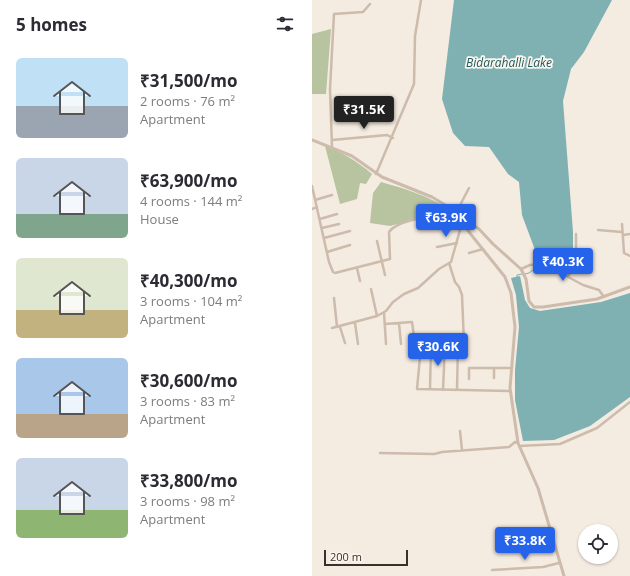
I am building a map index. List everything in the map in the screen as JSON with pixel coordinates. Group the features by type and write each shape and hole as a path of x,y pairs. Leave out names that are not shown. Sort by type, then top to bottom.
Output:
{"street":[{"path":"376,174 393,138 414,84 415,36 421,0"},
{"path":"332,147 330,89 334,14 363,12 370,4"},
{"path":"332,140 387,135 393,138"},
{"path":"312,140 332,147 355,158 376,174 432,197 479,229 492,244 522,269 526,279 529,301 536,307 604,297 630,287"},
{"path":"312,186 331,269 335,274 382,262 391,258 389,232 394,226 423,218 457,214"},
{"path":"457,214 468,188"},
{"path":"315,200 332,195"},
{"path":"312,209 317,208"},
{"path":"320,219 338,214"},
{"path":"457,214 462,223 505,278 510,290 515,332 510,391 519,444 538,488 564,576"},
{"path":"332,328 354,323 384,313 393,302 404,294 418,288 439,269 449,263 458,242 462,223"},
{"path":"322,228 339,224"},
{"path":"622,224 624,253 630,256"},
{"path":"598,230 630,234"},
{"path":"324,238 350,232"},
{"path":"568,277 576,261 576,234"},
{"path":"377,241 385,275"},
{"path":"437,248 458,242"},
{"path":"327,252 350,245"},
{"path":"469,253 483,249"},
{"path":"449,263 454,282 460,287 465,342 458,344 422,345 417,389 510,391"},
{"path":"522,269 530,264 538,264 583,285 599,290 604,297"},
{"path":"357,268 360,281"},
{"path":"371,289 377,316"},
{"path":"334,298 339,327 345,343"},
{"path":"384,313 386,344"},
{"path":"385,324 412,322 415,343"},
{"path":"354,323 358,344"},
{"path":"399,323 401,344"},
{"path":"443,390 445,344"},
{"path":"457,390 458,344"},
{"path":"430,389 431,345"},
{"path":"469,379 469,368 512,368"},
{"path":"494,368 494,378"},
{"path":"380,453 434,454 462,450 509,447 515,442 519,444 553,445 597,428 630,402"},
{"path":"460,431 462,450"},
{"path":"492,570 543,567 559,563"}],"green space":[{"path":"331,29 326,94 312,94 312,34"},
{"path":"325,146 350,158 372,174 366,184 360,183 357,199 340,204"},
{"path":"381,182 426,197 450,210 390,226 370,223 373,193"}],"water":[{"name":"Bidarahalli Lake","path":"454,0 612,0 584,52 571,69 563,101 573,232 573,258 566,267 547,264 538,258 522,215 519,182 508,174 489,147 465,146 453,133 442,99"},
{"path":"520,276 525,300 530,308 540,311 601,302 630,293 630,397 590,426 554,440 523,441 515,400 515,370 519,327 516,295 511,278"}],"waterway":[{"path":"525,274 529,273 538,266"},
{"path":"517,278 517,275 522,274"}]}
